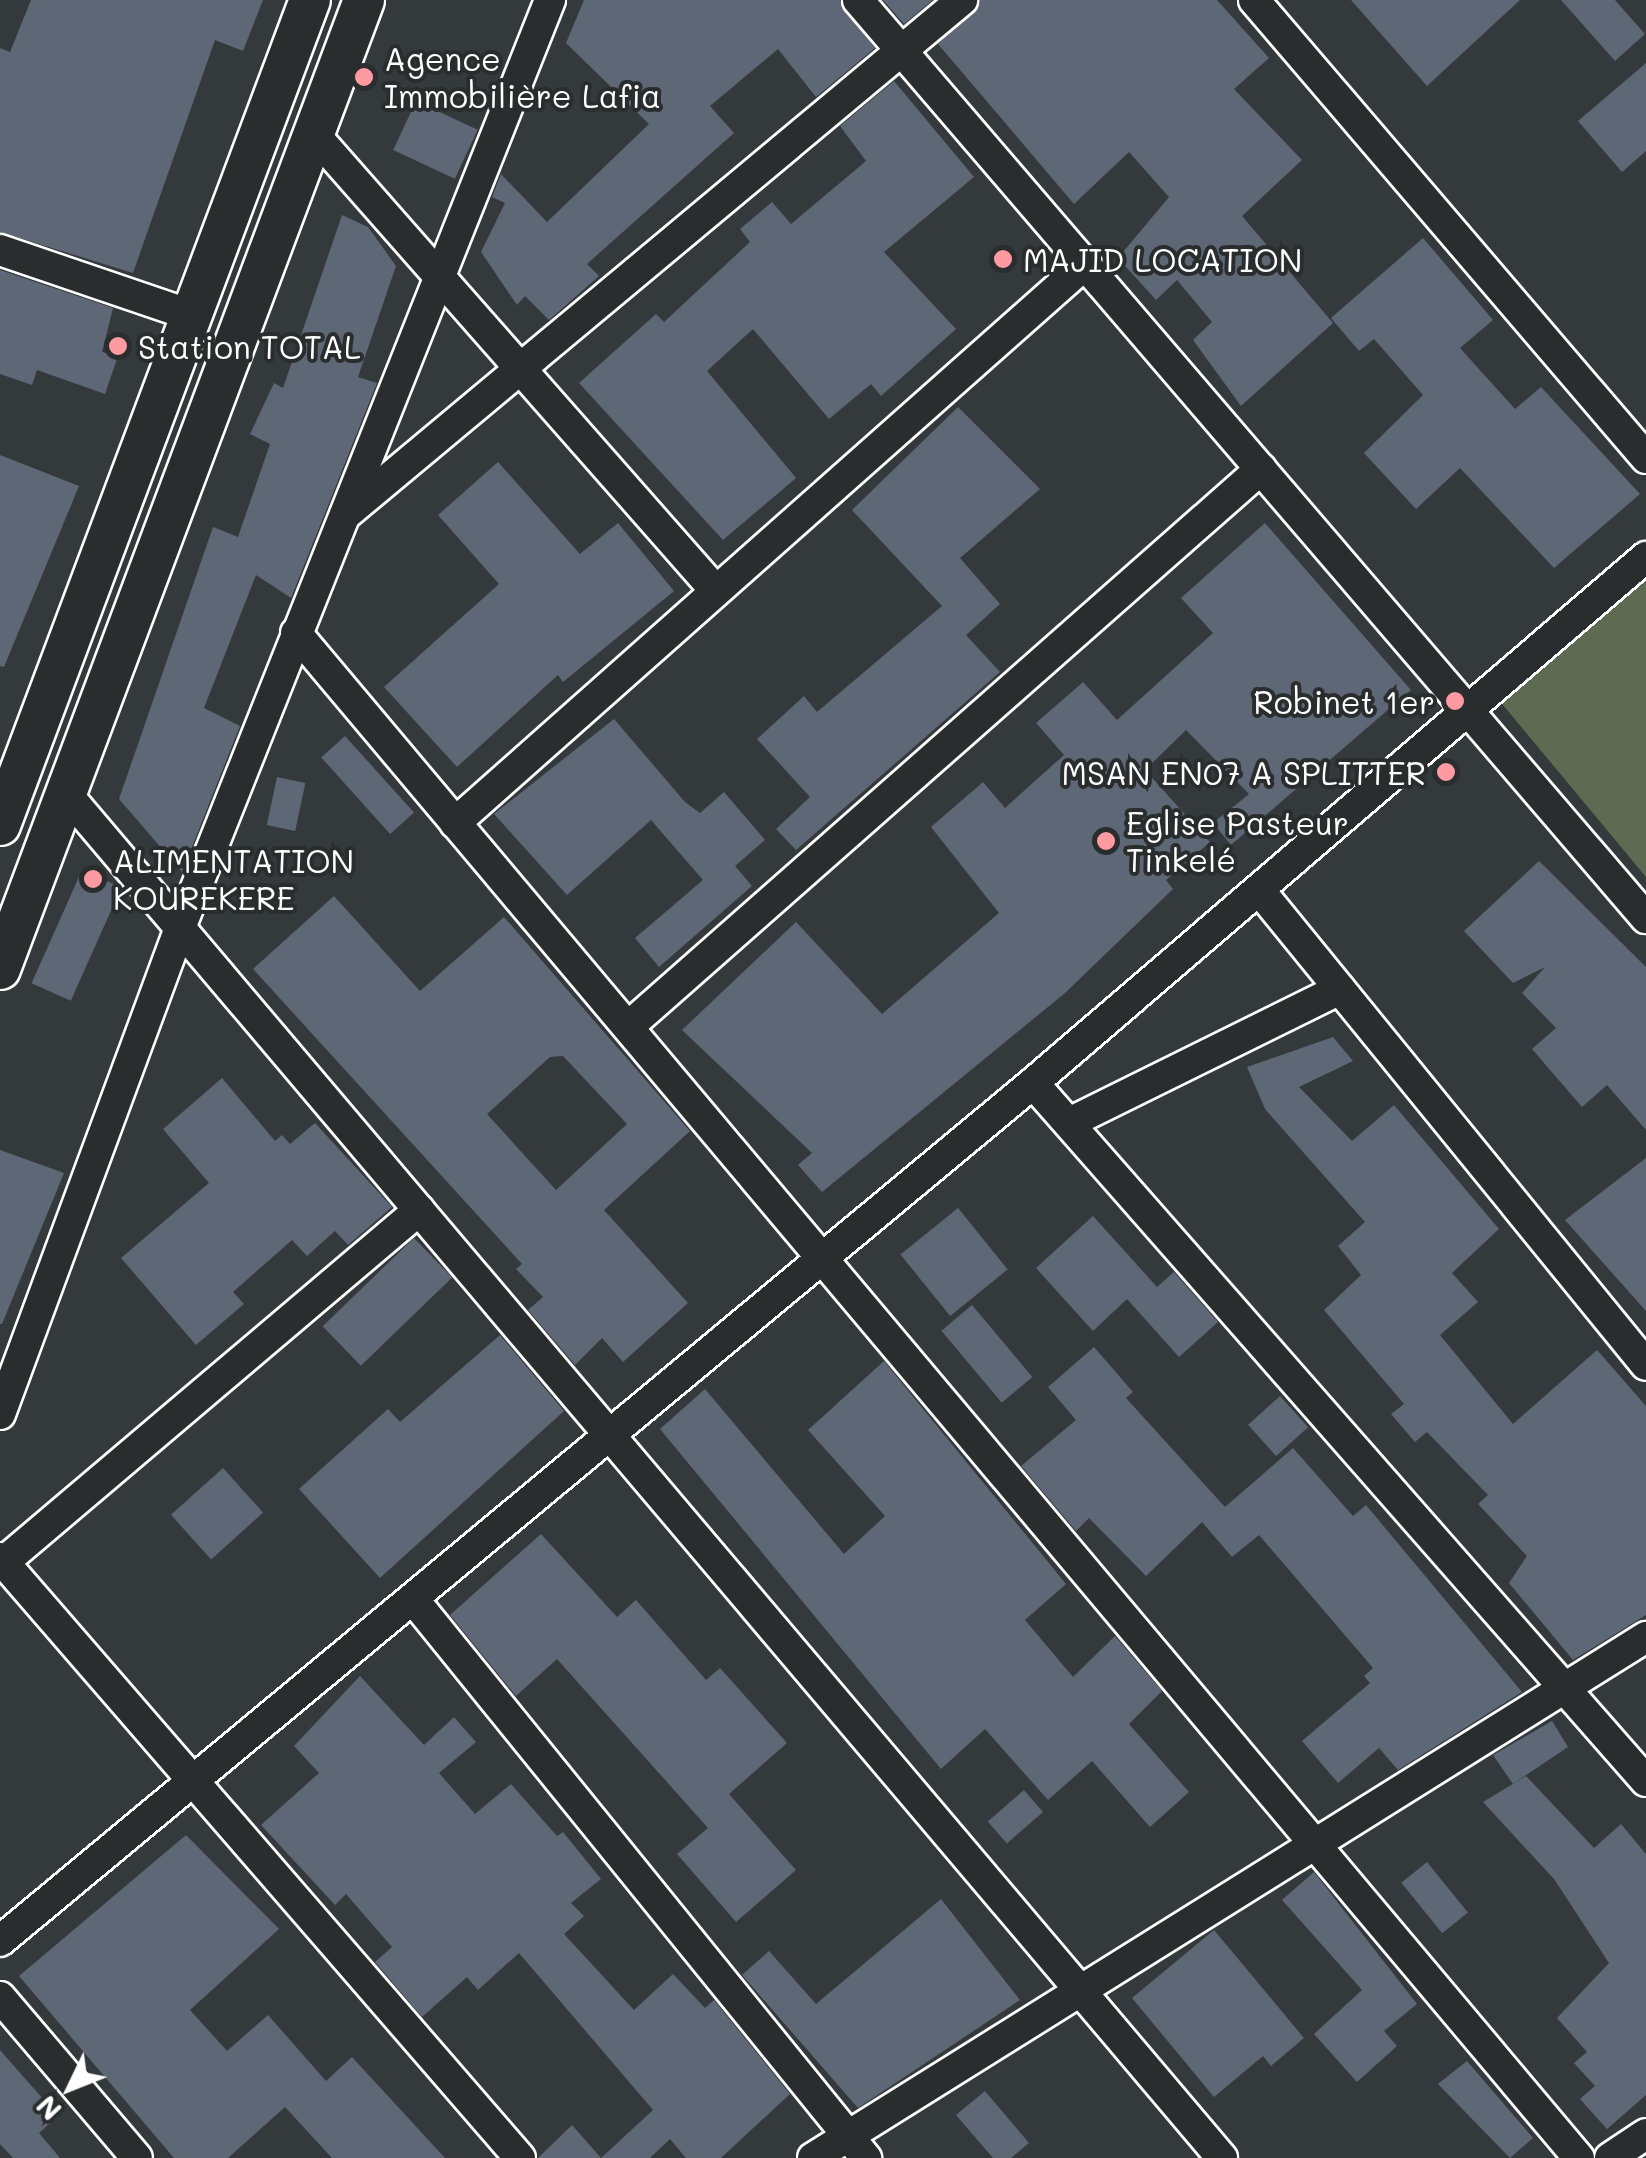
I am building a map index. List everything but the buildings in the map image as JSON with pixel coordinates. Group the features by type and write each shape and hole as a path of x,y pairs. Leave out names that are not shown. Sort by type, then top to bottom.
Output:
{"main road":[{"path":"0,825 310,0"},
{"path":"0,969 69,797 364,0"}],"street":[{"path":"0,1414 180,928 550,0"},
{"path":"858,0 1646,918"},
{"path":"342,517 529,370 962,0"},
{"path":"1254,0 1646,458"},
{"path":"313,133 529,370 716,591"},
{"path":"0,250 191,315"},
{"path":"456,822 1085,264"},
{"path":"628,1027 1261,469"},
{"path":"0,1941 1034,1083 1471,714 1646,558"},
{"path":"296,633 1579,2158"},
{"path":"69,797 1222,2158"},
{"path":"1260,891 1646,1365"},
{"path":"1070,1123 1340,989"},
{"path":"1034,1083 1569,1688 1646,1781"},
{"path":"419,1210 2,1560 520,2158"},
{"path":"414,1599 857,2148"},
{"path":"813,2158 857,2148 1080,1991 1646,1637"},
{"path":"0,1997 138,2158"},
{"path":"1610,2158 1646,2134"}],"green space":[{"path":"1646,570 1646,877 1498,699"}],"place":[{"name":"Agence Immobilière Lafia","path":"364,77"},
{"name":"MAJID LOCATION","path":"1003,259"},
{"name":"Station TOTAL","path":"118,346"},
{"name":"Robinet 1er","path":"1455,701"},
{"name":"MSAN EN07 A SPLITTER","path":"1446,772"},
{"name":"Eglise Pasteur Tinkelé","path":"1106,841"},
{"name":"ALIMENTATION KOUREKERE","path":"93,879"}]}
